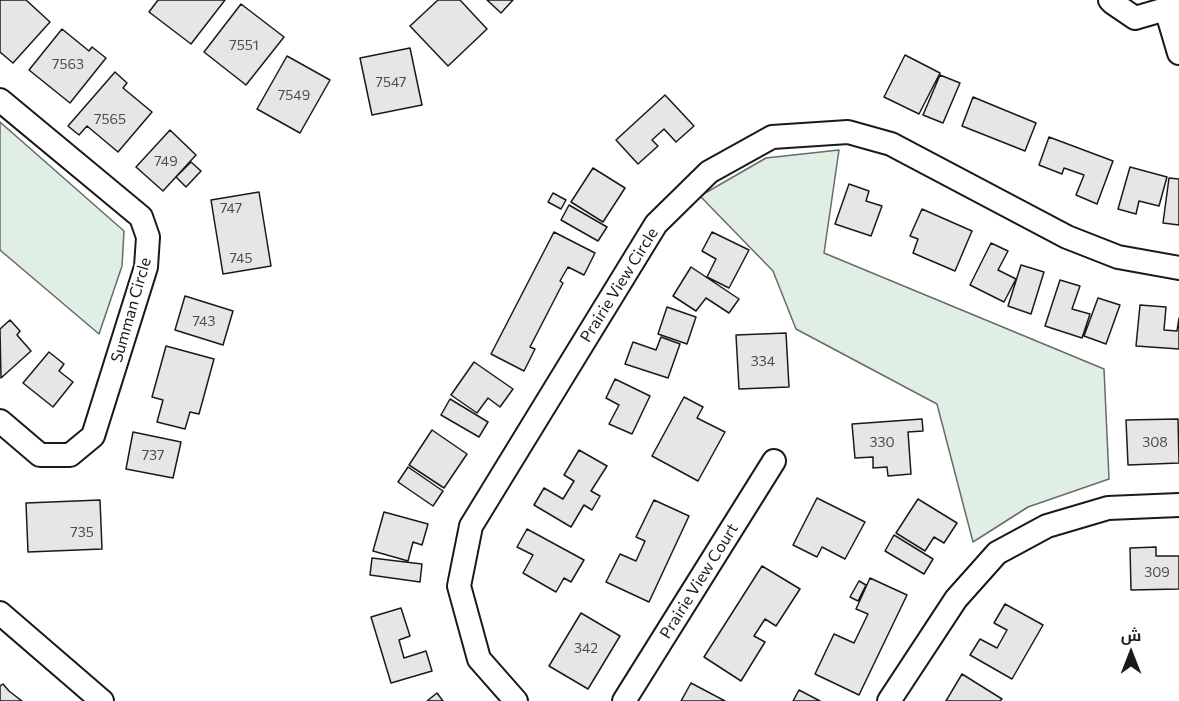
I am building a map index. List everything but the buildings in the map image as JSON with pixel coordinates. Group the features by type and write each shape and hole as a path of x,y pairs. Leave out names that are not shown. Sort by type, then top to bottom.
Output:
{"street":[{"path":"1110,0 1135,18 1172,5 1179,53"},
{"name":"Summan Circle","path":"0,100 141,217 148,237 146,267 93,436 70,455 40,455 0,421"},
{"name":"Prairie View Circle","path":"516,701 479,659 459,586 471,526 656,224 709,172 772,137 848,132 891,144 1067,237 1118,257 1179,268"},
{"name":"Prairie View Court","path":"624,701 774,461"},
{"path":"889,701 956,599 997,553 1047,526 1108,508 1179,505"},
{"path":"0,613 102,701"}],"green space":[{"path":"0,122 124,231 122,266 99,334 0,250"},
{"path":"839,150 824,253 1104,369 1109,479 1028,507 973,542 937,404 796,329 773,271 700,196 766,158"}]}
